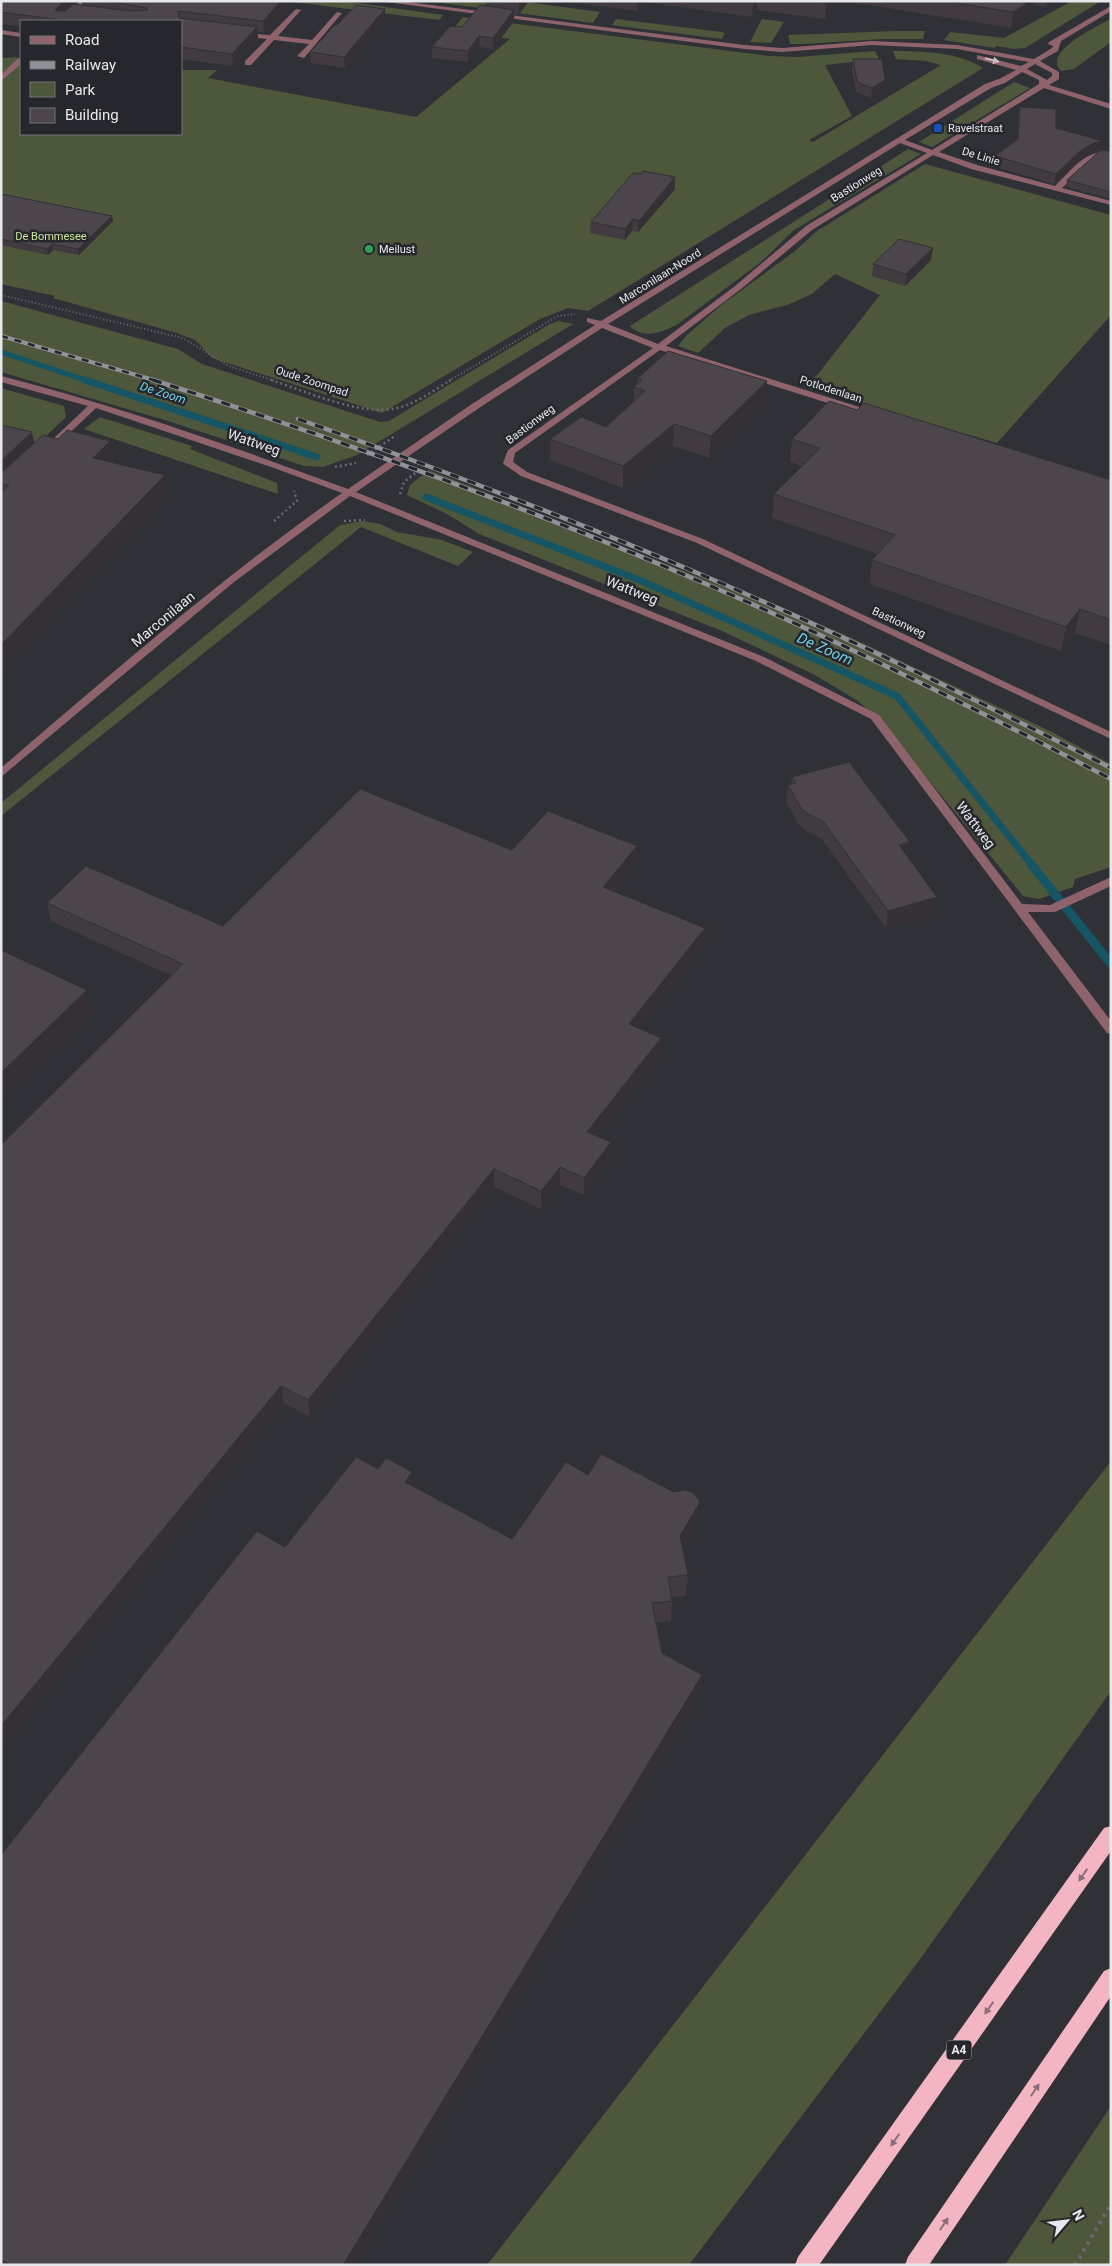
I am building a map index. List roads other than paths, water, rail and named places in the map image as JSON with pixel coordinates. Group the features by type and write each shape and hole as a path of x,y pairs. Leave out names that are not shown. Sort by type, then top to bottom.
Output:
{"highway":[{"name":"A4","path":"806,2265 1111,1835"},
{"path":"916,2265 1111,1978"}],"street":[{"path":"63,20 84,1"},
{"path":"382,1 744,47 791,50 872,43 980,50 1026,58 1055,72 1056,77 1043,85"},
{"name":"Marconilaan-Noord","path":"988,86 994,78 1046,46 1058,42 1111,8"},
{"path":"248,63 298,10"},
{"path":"73,11 82,12"},
{"path":"301,56 339,13"},
{"path":"1,32 20,35"},
{"path":"236,34 314,42"},
{"name":"Marconilaan-Noord","path":"348,493 485,399 603,324 988,86 1002,81 1055,49 1058,42"},
{"path":"937,46 1014,66 1043,79 1043,85"},
{"path":"1,79 20,61"},
{"path":"1043,85 1111,107"},
{"name":"Bastionweg","path":"1043,85 809,228 778,256 659,346 511,452 508,463 524,474 700,541 1111,736"},
{"name":"De Linie","path":"900,141 934,151 974,167 1111,203"},
{"path":"1057,188 1091,156 1098,153 1111,154"},
{"path":"590,320 603,324"},
{"name":"Potlodenlaan","path":"603,324 659,346 883,418"},
{"name":"Wattweg","path":"1,379 94,405 277,466 537,566 760,659 875,717 1042,941 1111,1030"},
{"path":"51,446 94,405"},
{"name":"Marconilaan","path":"1,774 244,571 348,493"},
{"path":"1019,908 1051,909 1111,881"}],"waterway":[{"name":"De Zoom","path":"1,352 85,380"},
{"name":"De Zoom","path":"85,380 317,457"},
{"name":"De Zoom","path":"426,497 642,581 897,696 1032,865"},
{"name":"De Zoom","path":"1031,864 1111,964"}],"railway":[{"path":"1,336 157,381"},
{"path":"153,380 293,426 432,475 638,555 758,606 860,653 1111,779"},
{"path":"298,419 505,495 709,578 912,670 1111,768"}],"place":[{"name":"Ravelstraat","path":"938,128"},
{"name":"Meilust","path":"369,249"}],"park label":[{"name":"De Bommesee","path":"51,236"}]}
